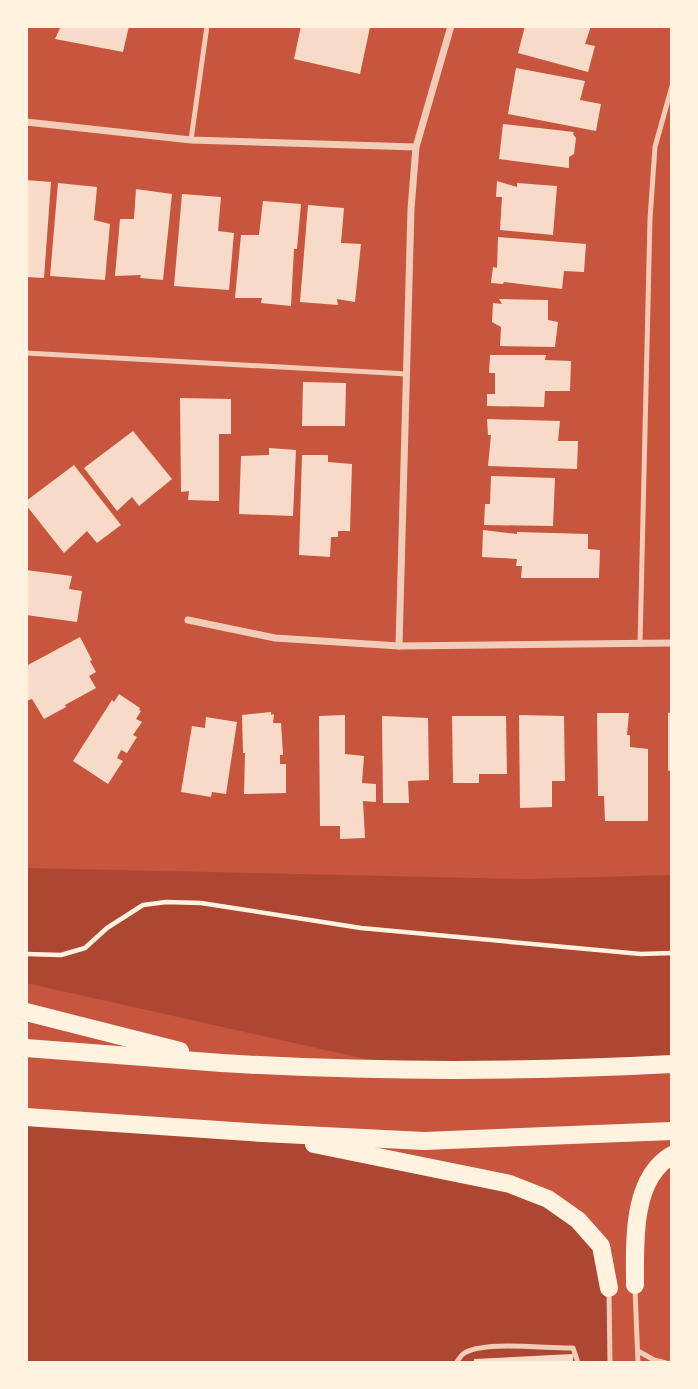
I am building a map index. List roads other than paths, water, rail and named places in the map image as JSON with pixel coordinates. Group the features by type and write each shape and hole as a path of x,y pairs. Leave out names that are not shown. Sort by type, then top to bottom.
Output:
{"main road":[{"path":"26,1012 224,1063"},
{"path":"26,1048 224,1063 406,1068 609,1068 672,1065"},
{"path":"26,1117 424,1141 672,1131"},
{"path":"26,1126 84,1121"},
{"path":"263,1133 510,1184 548,1199 578,1220 601,1246 609,1288"},
{"path":"635,1285 634,1230 644,1193 659,1162 672,1154"}],"street":[{"path":"399,646 411,209 416,147 450,26"},
{"path":"26,122 191,140 416,147"},
{"path":"188,620 275,638 399,646 672,643"}],"lane":[{"path":"191,140 207,26"},
{"path":"640,644 650,219 655,147 672,86"},
{"path":"26,353 407,374"},
{"path":"635,1285 638,1363"},
{"path":"609,1288 611,1363"},
{"path":"456,1363 463,1354 475,1349 543,1345 573,1348 578,1363"},
{"path":"638,1351 666,1363"}]}
